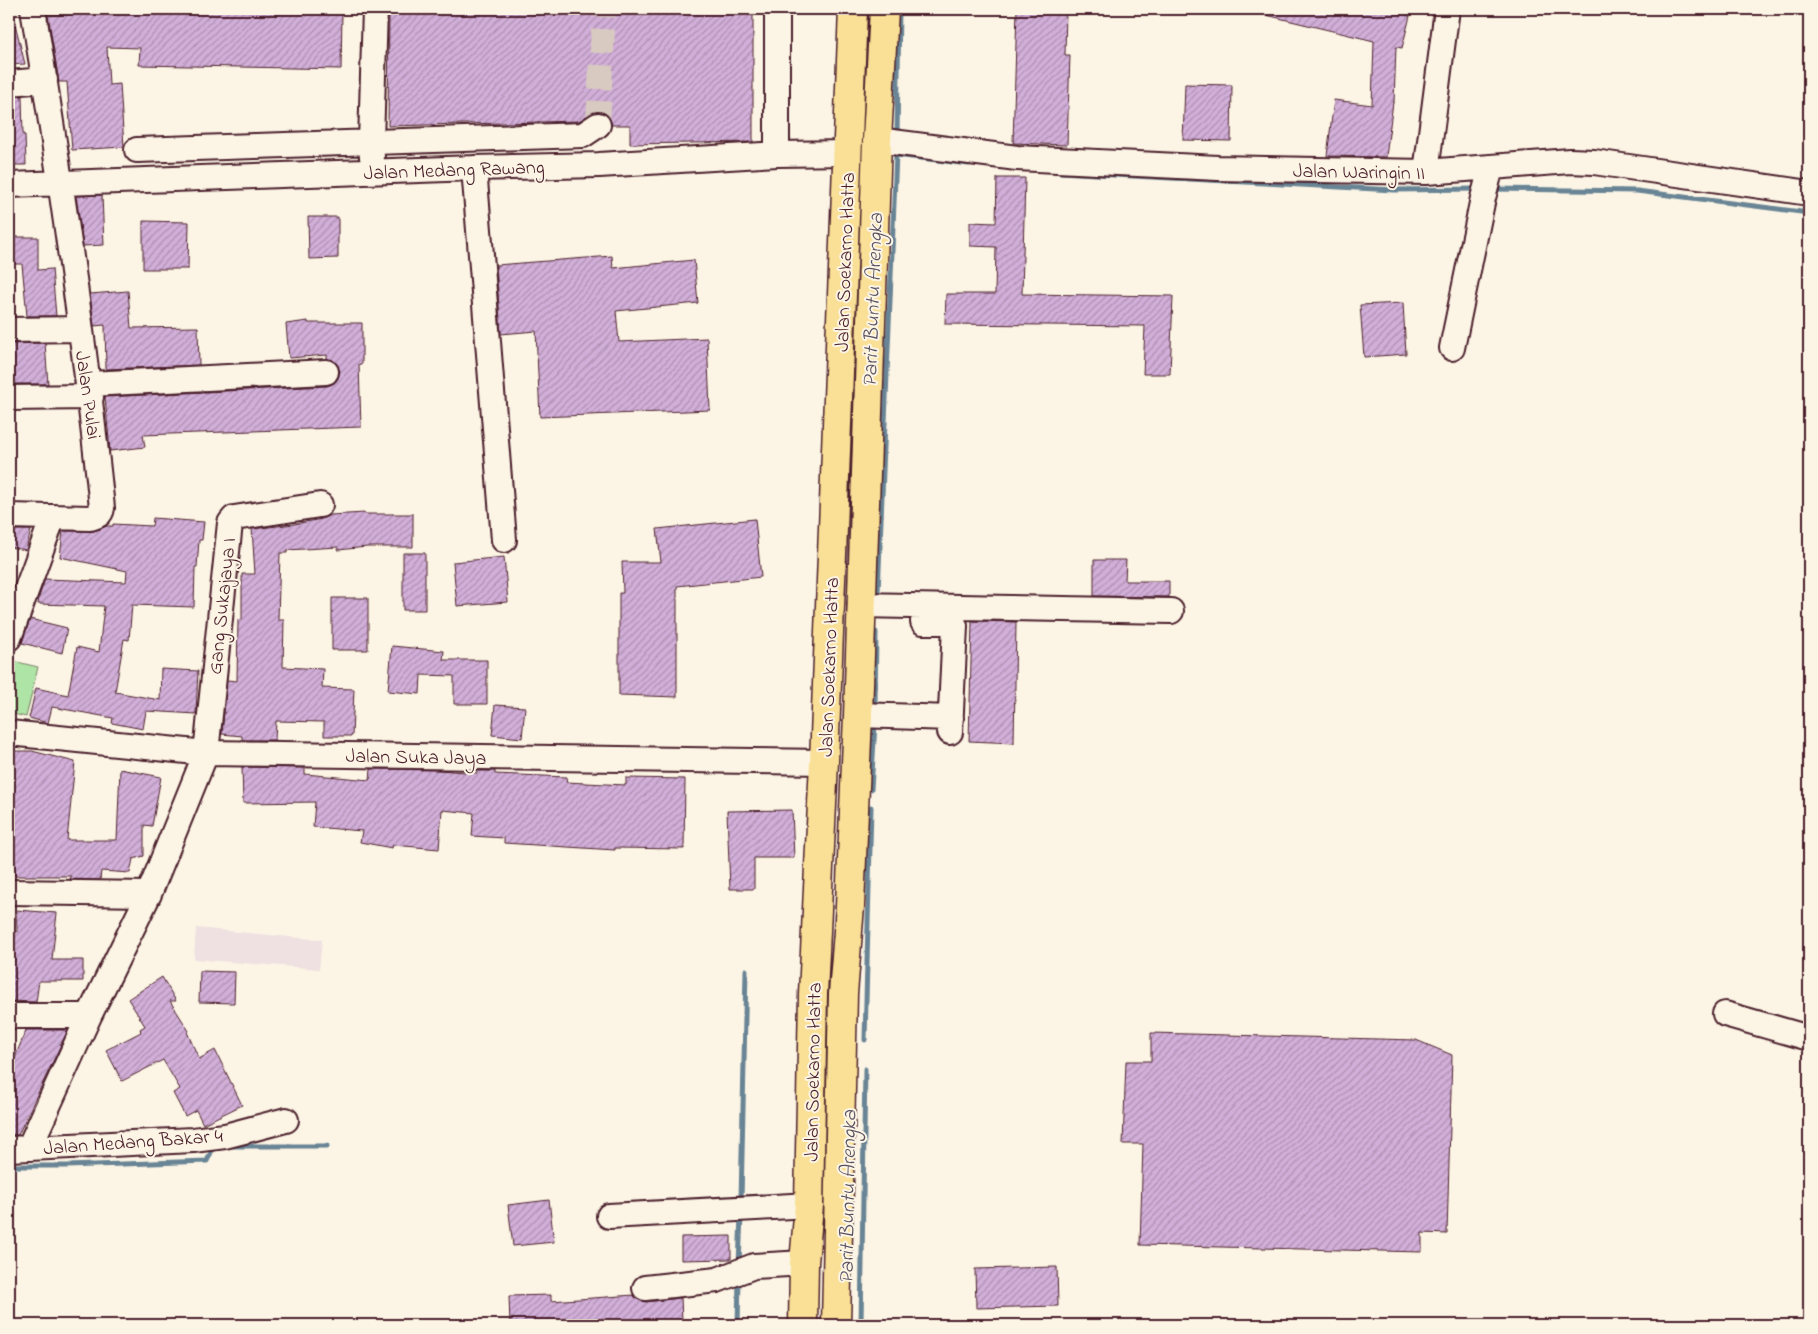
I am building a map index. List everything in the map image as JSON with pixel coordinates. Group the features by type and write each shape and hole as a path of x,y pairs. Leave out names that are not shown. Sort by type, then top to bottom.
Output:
{"main road":[{"name":"Jalan Soekarno Hatta","path":"803,1325 814,994 853,9"},
{"name":"Jalan Soekarno Hatta","path":"836,1325 843,994 850,906 861,613 889,142 884,9"},
{"path":"814,994 843,994"}],"street":[{"name":"Jalan Pulai","path":"9,516 90,518 98,516 102,508 90,390 61,184 33,9"},
{"path":"374,171 371,142 375,9"},
{"path":"777,9 778,154"},
{"path":"1426,172 1447,9"},
{"path":"9,83 45,80"},
{"path":"137,150 583,135 598,125"},
{"name":"Jalan Waringin II","path":"889,142 1017,158 1218,168 1426,172 1487,183 1570,161 1594,162 1809,193"},
{"name":"Jalan Medang Rawang","path":"9,185 374,171 599,165 778,154 848,153"},
{"path":"474,168 504,540"},
{"path":"1452,348 1487,183"},
{"path":"9,330 80,329"},
{"path":"9,398 326,372"},
{"name":"Gang Sukajaya I","path":"19,1149 89,1016 149,894 206,753 230,523 234,518 320,504"},
{"path":"9,638 53,517"},
{"path":"861,613 1171,611"},
{"path":"858,715 950,725 955,626 954,623 861,613"},
{"name":"Jalan Suka Jaya","path":"9,733 206,753 824,762"},
{"path":"9,892 149,894"},
{"path":"1725,1014 1809,1038"},
{"path":"9,1016 89,1016"},
{"name":"Jalan Medang Bakar 4","path":"19,1149 192,1140 225,1136 286,1120"},
{"path":"609,1216 808,1206"},
{"path":"645,1288 717,1280 754,1266 804,1263"}],"shaded area":[{"path":"196,928 322,940 319,969 194,959"}],"green space":[{"path":"9,660 38,667 26,717 9,713"}],"building":[{"path":"130,9 342,12 341,69 139,65 140,48 107,47 109,85 120,84 124,147 72,150 67,82 59,82 48,15 130,13"},
{"path":"389,9 753,9 753,142 630,144 630,125 612,125 609,117 598,111 579,121 388,126"},
{"path":"1017,9 1066,9 1065,55 1070,55 1067,145 1013,143"},
{"path":"1263,9 1381,9 1410,16 1402,48 1396,47 1394,102 1386,157 1327,156 1334,100 1372,105 1374,41 1262,14"},
{"path":"9,20 14,20 25,64 9,65"},
{"path":"1185,84 1232,85 1231,141 1183,140"},
{"path":"22,96 26,165 9,165 9,97"},
{"path":"997,178 1025,178 1022,294 1173,296 1170,374 1143,374 1145,326 945,324 946,294 995,294 996,247 970,246 970,222 996,223"},
{"path":"102,195 104,245 83,246 76,196"},
{"path":"308,217 338,217 338,258 309,259"},
{"path":"143,221 189,222 188,269 143,269"},
{"path":"9,237 38,237 38,270 52,269 56,316 27,316 22,264 9,264"},
{"path":"612,256 613,268 694,260 698,303 616,311 619,342 707,338 710,410 540,417 536,331 501,334 496,265"},
{"path":"128,291 131,328 198,327 199,365 106,369 105,325 94,326 90,294"},
{"path":"1403,303 1406,354 1364,357 1360,305"},
{"path":"308,321 308,323 362,323 362,364 359,364 361,427 143,435 145,447 110,451 105,397 327,386 334,383 340,371 333,360 327,359 327,355 289,358 286,324"},
{"path":"45,343 48,384 9,384 9,344"},
{"path":"365,513 413,514 413,547 367,547 338,550 338,547 287,550 287,553 280,553 278,620 284,620 283,667 323,669 322,688 354,689 352,736 324,736 324,722 276,721 275,740 242,740 242,736 222,734 227,680 237,681 238,619 242,620 242,574 255,574 252,529 322,519 330,515"},
{"path":"153,518 204,522 202,540 199,540 197,567 195,567 194,607 132,605 129,640 124,639 115,692 160,700 161,669 198,671 196,714 146,711 143,729 112,723 113,718 52,707 48,723 29,718 36,688 68,695 77,647 99,652 104,606 38,604 45,579 126,582 127,571 60,557 63,531 94,531 107,526 113,526 113,524 152,526"},
{"path":"755,519 761,577 677,586 677,697 619,695 619,593 623,593 622,562 661,562 657,529"},
{"path":"9,530 31,530 26,550 9,547"},
{"path":"403,553 425,553 425,610 403,610"},
{"path":"504,557 508,602 457,606 453,562"},
{"path":"1094,560 1126,560 1125,581 1169,581 1169,597 1094,596"},
{"path":"332,598 368,598 368,650 332,650"},
{"path":"30,619 67,628 62,653 22,643"},
{"path":"972,621 1016,622 1014,743 969,741"},
{"path":"392,646 444,651 443,660 487,660 487,704 454,704 454,676 421,675 420,694 388,691"},
{"path":"495,705 525,707 522,738 492,735"},
{"path":"9,751 32,751 75,762 67,840 117,840 120,769 161,777 152,826 144,825 144,856 133,859 130,873 101,871 100,880 70,879 71,876 15,876 14,864 9,874"},
{"path":"242,767 305,768 305,774 370,780 371,769 440,770 477,773 477,771 495,771 495,774 567,777 566,782 626,785 626,778 685,779 684,849 615,848 615,850 504,843 504,838 472,836 474,813 442,810 439,849 393,845 392,848 360,842 362,831 313,827 315,802 243,803"},
{"path":"792,810 794,858 754,858 754,889 730,889 727,811"},
{"path":"16,910 57,913 52,960 83,960 83,981 39,981 36,1002 9,1001 9,932 17,932"},
{"path":"200,971 235,972 234,1003 199,1002"},
{"path":"162,977 176,1001 170,1001 189,1031 187,1032 199,1059 215,1050 242,1105 203,1124 196,1110 185,1116 173,1093 180,1089 163,1060 122,1081 106,1050 141,1032 140,1029 145,1026 128,999"},
{"path":"26,1030 68,1030 18,1135 9,1135 9,1072"},
{"path":"1151,1033 1416,1040 1452,1055 1447,1234 1422,1233 1422,1252 1140,1245 1143,1144 1123,1144 1126,1061 1151,1061"},
{"path":"549,1200 554,1242 513,1246 508,1205"},
{"path":"731,1236 731,1259 681,1260 681,1237"},
{"path":"1057,1267 1058,1306 976,1308 975,1269"},
{"path":"551,1295 551,1301 634,1295 639,1300 646,1302 681,1298 682,1320 609,1325 510,1325 509,1296"}],"waterway":[{"name":"Parit Buntu Arengka","path":"897,135 899,9"},
{"name":"Parit Buntu Arengka","path":"878,593 896,154"},
{"path":"896,155 969,164"},
{"path":"1059,172 1394,190 1478,189"},
{"path":"1491,189 1637,191 1809,213"},
{"name":"Parit Buntu Arengka","path":"875,704 876,632"},
{"name":"Parit Buntu Arengka","path":"871,789 875,724"},
{"name":"Parit Buntu Arengka","path":"865,1040 871,807"},
{"path":"741,1201 746,970"},
{"name":"Parit Buntu Arengka","path":"861,1325 865,1069"},
{"path":"9,1166 207,1161 214,1146"},
{"path":"230,1146 327,1146"},
{"path":"739,1264 741,1215"},
{"path":"738,1325 739,1277"}],"tunnel":[{"path":"598,125 604,9"}]}
